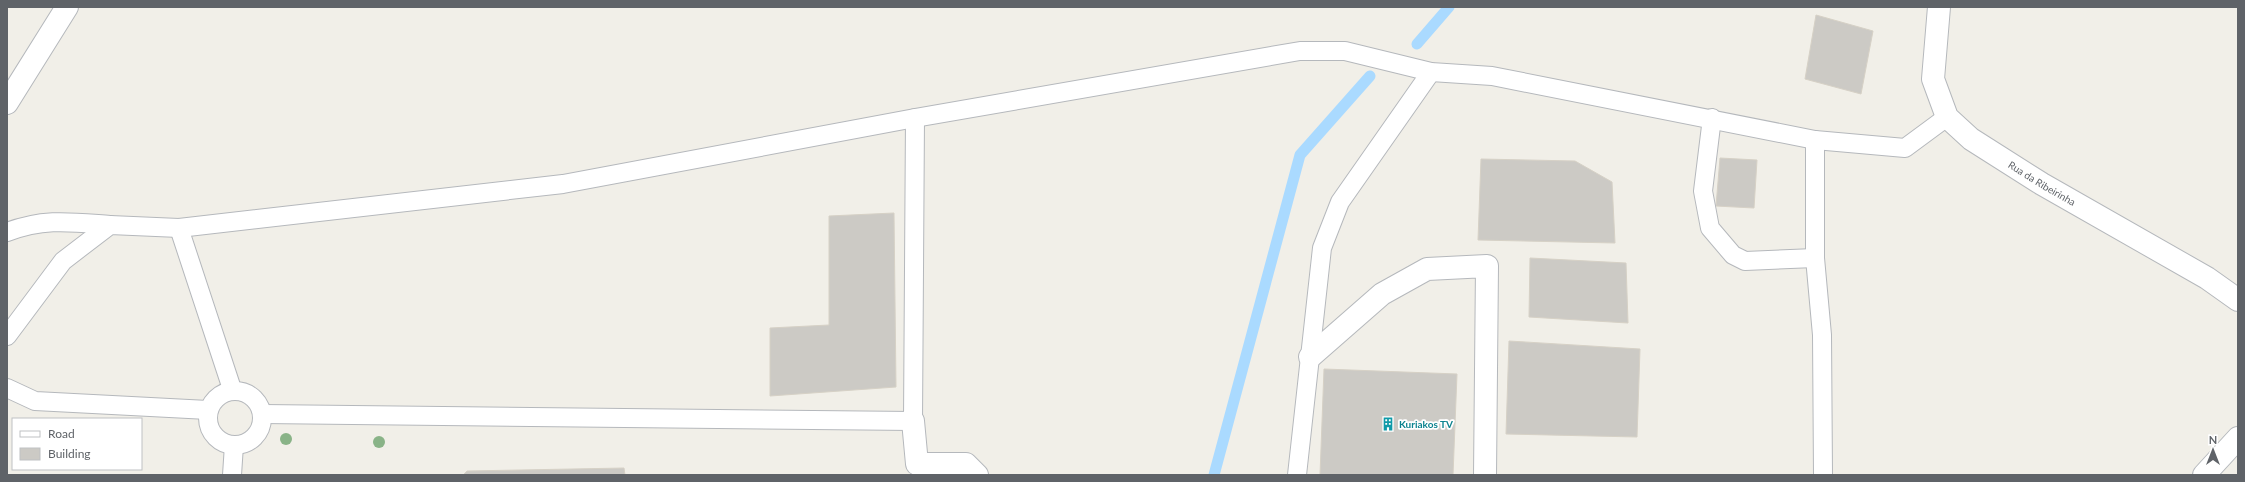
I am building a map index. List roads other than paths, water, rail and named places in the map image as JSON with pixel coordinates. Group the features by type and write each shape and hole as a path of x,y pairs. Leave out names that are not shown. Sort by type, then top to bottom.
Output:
{"street":[{"path":"7,103 67,7"},
{"name":"Rua da Ribeirinha","path":"1939,7 1933,79 1947,117 1971,139 2042,184 2207,278 2238,300"},
{"path":"1310,357 1382,294 1427,269 1487,266 1485,475"},
{"path":"912,421 917,464 966,464 977,475"},
{"path":"2204,475 2238,438"}],"lane":[{"path":"7,232 30,224 63,221 179,228 563,184 915,118 1300,51 1345,51 1431,72 1492,76 1712,118 1815,140 1905,148 1947,117"},
{"path":"1297,475 1322,248 1340,202 1431,72"},
{"path":"262,414 912,421 915,118"},
{"path":"1712,118 1703,191 1710,228 1733,255 1745,261 1815,258"},
{"path":"1815,140 1815,258 1822,335 1823,475"},
{"path":"7,336 63,261 110,225"},
{"path":"179,228 232,389"},
{"path":"7,388 35,401 208,410"},
{"path":"232,389 253,397 262,414 262,424 258,432 243,444 234,445 224,443 216,438 210,430 207,420 208,410 219,396 232,389"},
{"path":"232,475 234,445"}],"waterway":[{"path":"1417,44 1449,7"},
{"path":"1214,475 1300,155 1370,76"}],"place":[{"name":"Kuriakos TV","path":"1388,424"}]}
